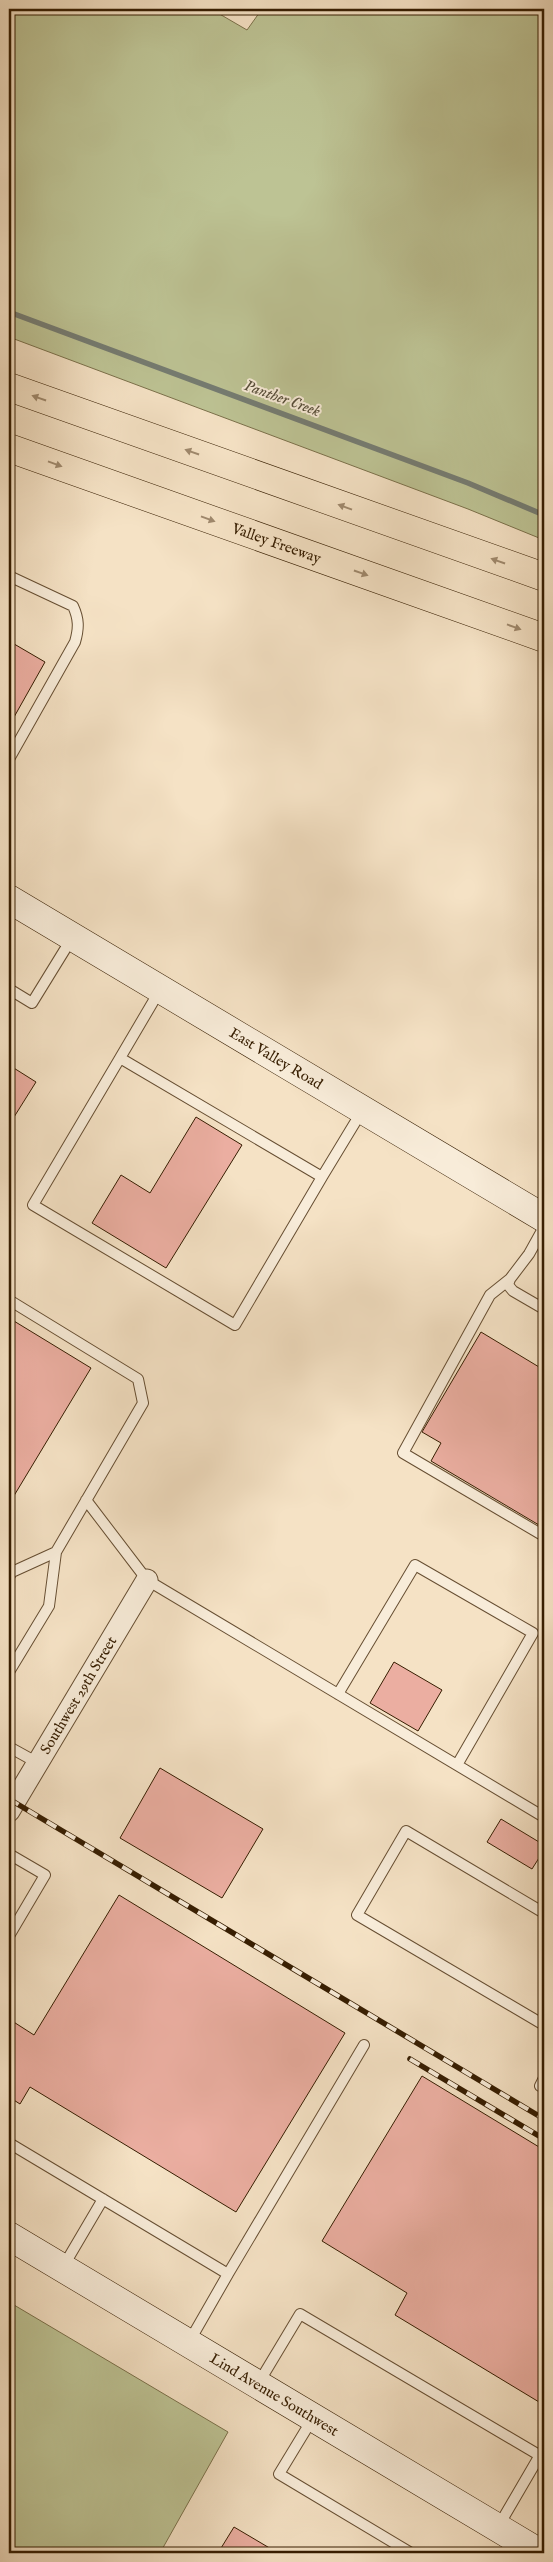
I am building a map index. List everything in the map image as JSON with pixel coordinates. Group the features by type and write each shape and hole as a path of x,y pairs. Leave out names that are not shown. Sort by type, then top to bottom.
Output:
{"highway":[{"path":"9,388 544,577"},
{"name":"Valley Freeway","path":"9,448 544,638"}],"street":[{"name":"East Valley Road","path":"9,899 544,1218"},
{"name":"Southwest 29th Street","path":"9,1810 147,1580"},
{"name":"Lind Avenue Southwest","path":"9,2236 517,2542"}],"lane":[{"path":"9,576 73,606 78,616 79,628 75,642 9,759"},
{"path":"9,989 32,1003 72,938"},
{"path":"160,990 33,1205 218,1315 235,1324 362,1110"},
{"path":"120,1058 322,1177"},
{"path":"544,1227 529,1254 510,1279 490,1295 403,1453 544,1536"},
{"path":"510,1279 508,1285 513,1291 544,1309"},
{"path":"9,1300 138,1380 143,1403 56,1552 49,1606 9,1672"},
{"path":"86,1500 147,1580 544,1817"},
{"path":"9,1577 12,1572 56,1552"},
{"path":"338,1694 415,1565 533,1633 457,1765"},
{"path":"9,1747 38,1763"},
{"path":"544,1913 406,1832 357,1915 544,2025"},
{"path":"9,1854 44,1875 9,1936"},
{"path":"188,2343 364,2046"},
{"path":"544,2078 540,2086 544,2088"},
{"path":"9,2143 228,2274"},
{"path":"62,2268 103,2199"},
{"path":"258,2385 300,2314 542,2456 517,2542"},
{"path":"313,2418 279,2474 411,2553"}],"green space":[{"path":"9,9 211,9 247,30 262,9 544,9 544,540 468,509 9,337"},
{"path":"9,2302 228,2432 160,2553 9,2553"}],"building":[{"path":"9,641 45,662 9,726"},
{"path":"9,1065 36,1082 9,1125"},
{"path":"196,1117 242,1145 166,1268 92,1223 121,1175 150,1193"},
{"path":"9,1318 91,1368 9,1504"},
{"path":"481,1332 544,1370 544,1528 431,1461 441,1443 422,1432"},
{"path":"394,1662 442,1690 418,1731 370,1703"},
{"path":"160,1768 263,1829 222,1898 120,1838"},
{"path":"501,1819 544,1845 544,1850 532,1869 487,1842"},
{"path":"119,1895 345,2033 236,2212 30,2087 20,2104 9,2097 9,2019 34,2035"},
{"path":"422,2076 544,2150 544,2405 395,2315 407,2293 322,2241"},
{"path":"234,2527 278,2553 218,2553"}],"waterway":[{"name":"Panther Creek","path":"9,312 468,483 544,515"}],"railway":[{"path":"9,1799 544,2119"},
{"path":"410,2059 544,2139"}]}
